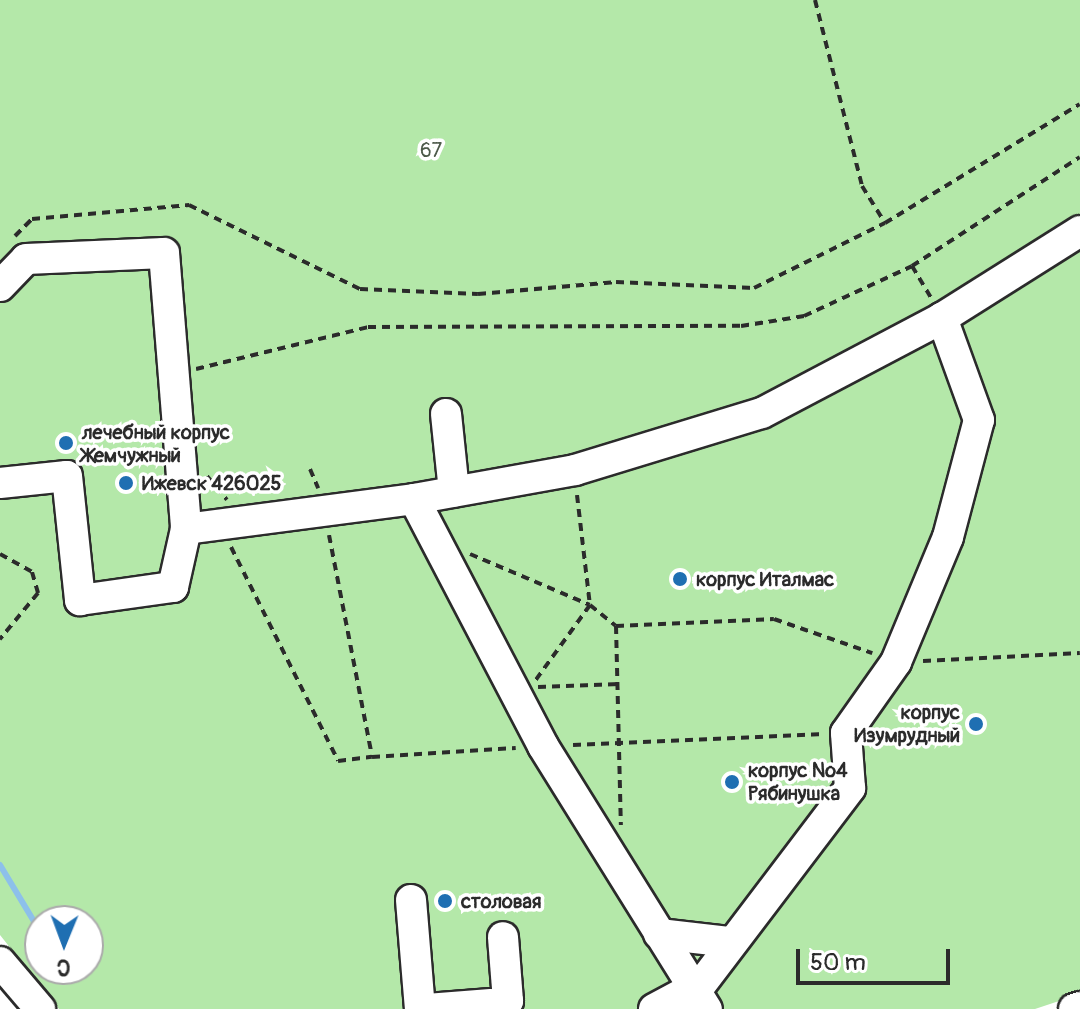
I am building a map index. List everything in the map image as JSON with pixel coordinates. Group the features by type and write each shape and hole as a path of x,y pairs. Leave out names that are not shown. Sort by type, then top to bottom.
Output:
{"lane":[{"path":"186,529 414,499 575,470 762,413 942,318 1080,231"},
{"path":"0,286 26,259 164,253 186,529 173,587 80,600 67,476 0,483"},
{"path":"695,1002 729,942 850,788 846,733 896,662 948,537 979,420 942,318"},
{"path":"446,414 454,492"},
{"path":"414,499 442,542 543,746 659,934 695,1002"},
{"path":"411,900 420,1009"},
{"path":"659,934 729,942"},
{"path":"427,1009 492,1006 508,1001 503,937"},
{"path":"0,962 40,1009"},
{"path":"654,1009 695,1002"},
{"path":"1074,1009 1080,1007"}],"path":[{"path":"815,0 862,186 885,223"},
{"path":"8,243 32,219 189,205 360,289 478,294 616,282 754,288 885,223 1080,104"},
{"path":"174,374 368,327 741,326 804,316 912,266 1080,157"},
{"path":"912,266 942,318"},
{"path":"177,441 231,522 338,761 543,746 623,745 846,733"},
{"path":"575,470 590,605 531,687 620,684"},
{"path":"324,510 372,757"},
{"path":"442,542 590,605 616,626 774,619 896,662 1080,653"},
{"path":"0,554 32,572 38,593 0,639"},
{"path":"616,626 623,745 620,871"}],"green space":[{"name":"67","path":"0,0 1080,0 1080,994 1035,1009 59,1009 40,985 104,985 104,905 24,905 24,965 0,935"}],"waterway":[{"path":"0,865 24,905"}],"place":[{"name":"лечебный корпус Жемчужный","path":"66,443"},
{"name":"Ижевск 426025","path":"126,483"},
{"name":"корпус Италмас","path":"680,579"},
{"name":"корпус Изумрудный","path":"976,724"},
{"name":"корпус №4 Рябинушка","path":"732,782"},
{"name":"столовая","path":"445,901"}]}
